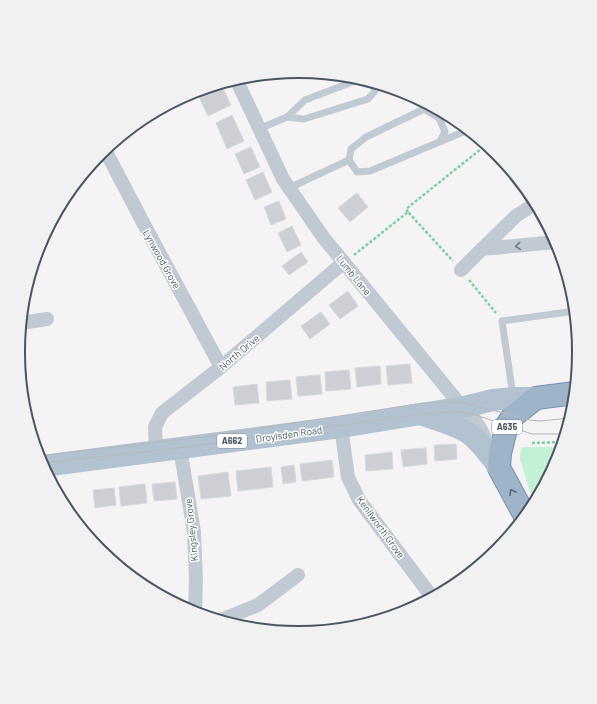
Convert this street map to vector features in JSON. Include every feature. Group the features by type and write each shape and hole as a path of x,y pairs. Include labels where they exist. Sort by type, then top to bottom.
{"highway":[{"path":"536,398 569,394"},
{"name":"A635","path":"496,463 507,425 513,416 536,398"},
{"name":"Lumb Lane","path":"496,463 522,510"}],"main road":[{"name":"Droylsden Road","path":"50,465 341,427 464,407 492,400 536,398"},
{"name":"Lumb Lane","path":"422,414 455,426 466,432 496,463"}],"street":[{"name":"Lumb Lane","path":"239,85 283,179 289,188 323,237 458,402 478,424 484,434 496,463"},
{"name":"Lynwood Grove","path":"108,156 222,367"},
{"path":"461,270 516,216 530,207"},
{"path":"482,249 549,243"},
{"name":"North Drive","path":"156,451 154,427 162,413 222,367 344,262"},
{"path":"27,322 47,319"},
{"name":"Kenilworth Grove","path":"341,427 348,477 359,500 428,592"},
{"name":"Kingsley Grove","path":"180,448 194,532 196,579 195,605"},
{"path":"230,616 258,605 298,575"}],"lane":[{"path":"259,129 287,117 305,100 348,83"},
{"path":"287,117 304,119 368,99 375,91 374,90"},
{"path":"423,109 366,137 351,149 349,160 357,172 370,171 461,133"},
{"path":"440,118 445,132 440,141"},
{"path":"289,188 349,160"},
{"path":"513,398 502,321 569,312"}],"path":[{"path":"482,149 406,209 461,270 502,321"},
{"path":"344,262 408,212"},
{"path":"532,443 556,442"}],"green space":[{"path":"521,447 555,447 544,473 532,494 529,489 520,459"}],"building":[{"path":"224,89 231,105 208,116 199,97"},
{"path":"232,115 244,141 227,149 216,123"},
{"path":"251,147 260,167 244,174 235,154"},
{"path":"263,172 272,192 255,200 246,180"},
{"path":"357,193 368,207 350,222 338,208"},
{"path":"279,201 286,219 271,225 264,207"},
{"path":"292,226 301,245 287,252 278,233"},
{"path":"301,252 308,262 289,275 282,266"},
{"path":"348,291 358,306 340,319 329,305"},
{"path":"321,312 330,324 310,339 301,326"},
{"path":"410,364 412,383 388,385 386,366"},
{"path":"380,366 381,384 357,387 355,368"},
{"path":"349,370 351,389 326,391 325,372"},
{"path":"320,375 322,394 298,396 296,377"},
{"path":"290,380 292,399 267,401 266,382"},
{"path":"257,384 259,403 235,405 233,387"},
{"path":"456,444 457,459 435,461 434,445"},
{"path":"426,448 427,464 403,467 401,450"},
{"path":"392,452 393,469 366,471 365,455"},
{"path":"332,460 334,477 302,481 300,464"},
{"path":"294,465 296,482 283,484 281,467"},
{"path":"271,467 273,487 238,491 236,471"},
{"path":"228,472 231,496 201,499 198,476"},
{"path":"175,482 177,499 154,501 152,484"},
{"path":"145,484 147,503 121,506 119,487"},
{"path":"114,488 116,505 95,508 93,490"}],"tram line":[{"path":"45,455 211,436 423,403 458,402 529,420 540,421 564,419"},
{"path":"48,462 180,448 422,414 456,412 470,413 532,434 559,434"}]}
